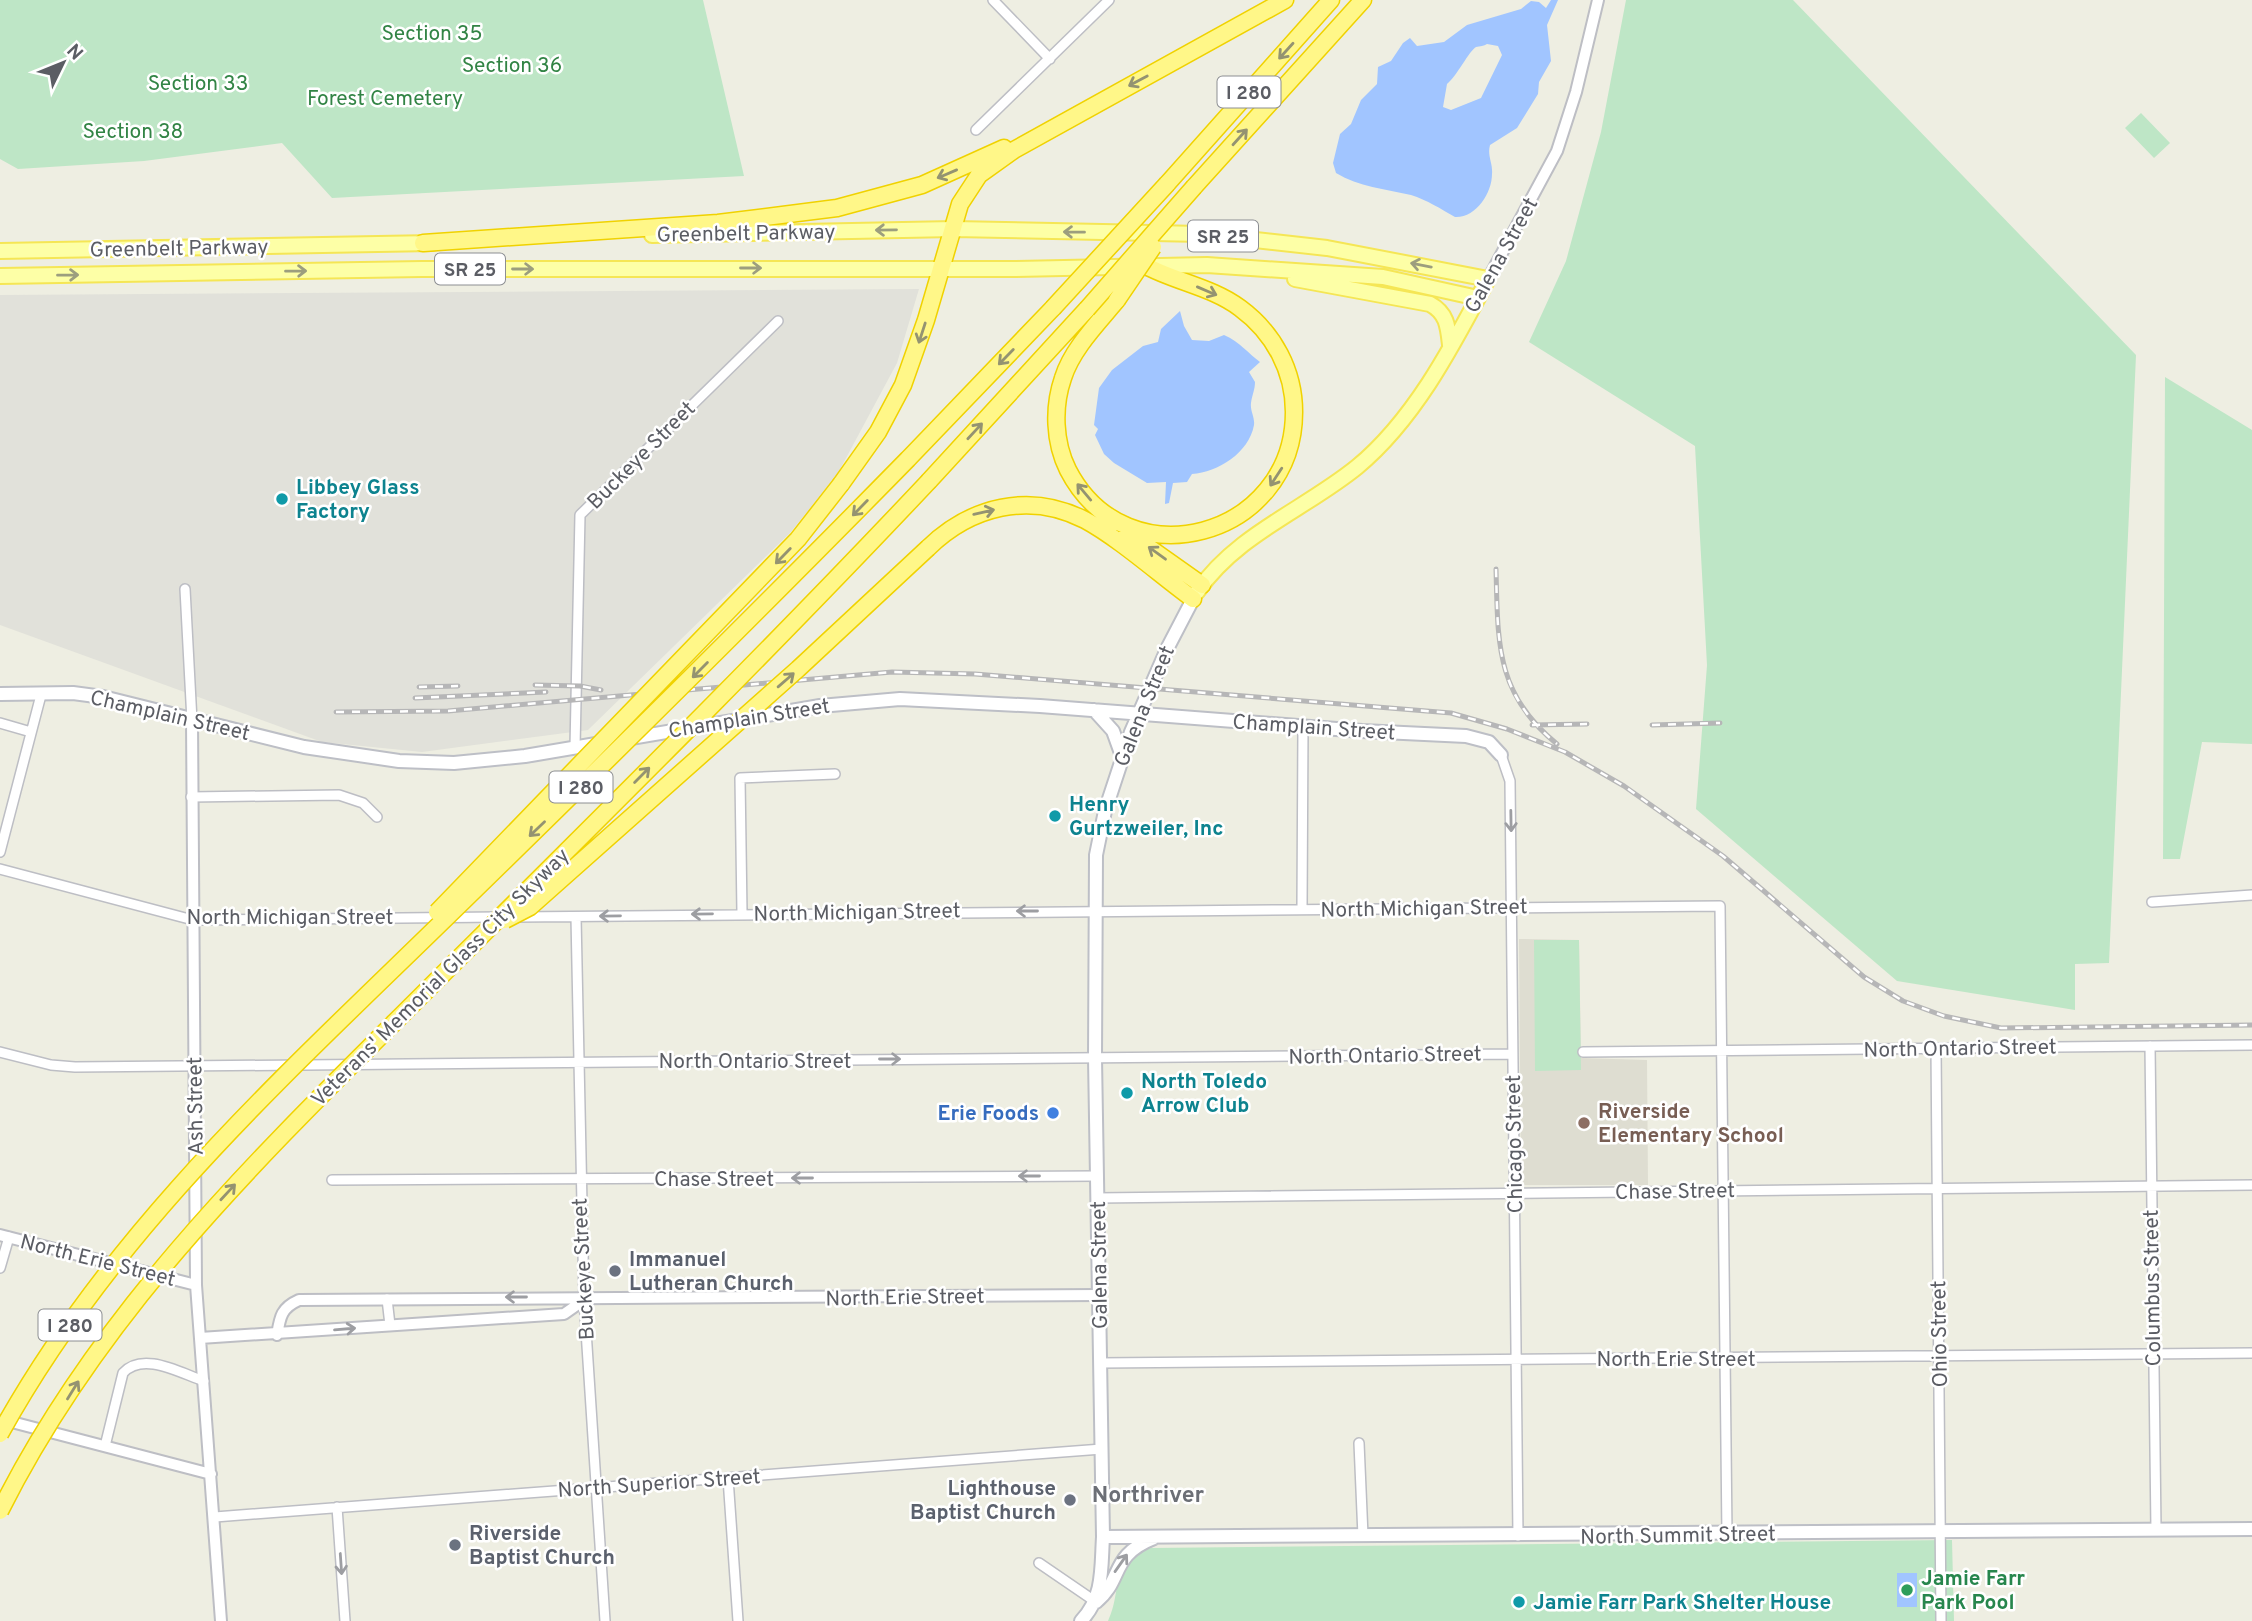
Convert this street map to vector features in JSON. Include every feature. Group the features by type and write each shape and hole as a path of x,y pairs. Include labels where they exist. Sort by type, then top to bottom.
{"highway":[{"path":"249,1109 798,539 841,484 878,432 903,385 926,320 960,204 979,175 1014,150 1285,0"},
{"name":"Veterans' Memorial Glass City Skyway","path":"0,1434 90,1296 147,1222 249,1109 671,699 908,459 1053,308 1331,0"},
{"name":"I 280","path":"1194,187 1363,0"},
{"path":"423,243 718,223 837,208 922,185 1076,115"},
{"path":"1194,187 1117,300 1070,362 1063,375 1056,410 1059,443 1066,466 1084,495 1112,521 1202,585"},
{"name":"Veterans' Memorial Glass City Skyway","path":"0,1511 79,1379 180,1244 268,1149 805,613 1087,309 1194,187"},
{"path":"1112,521 1141,532 1161,535 1199,531 1230,520 1250,509 1276,480 1285,463 1292,437 1292,385 1279,352 1265,331 1226,299 1144,265"},
{"path":"490,927 530,907 798,669 949,528 972,515 1012,506 1050,509 1095,526 1193,599"}],"main road":[{"name":"Greenbelt Parkway","path":"0,251 423,243 721,232 954,229 1202,234 1327,248 1488,279"},
{"name":"Greenbelt Parkway","path":"0,276 422,269 1207,265 1383,277 1478,298"},
{"path":"1207,265 1352,288 1430,304 1439,309 1446,318 1450,345"},
{"name":"Galena Street","path":"1096,1602 1101,1586 1103,1538 1095,1058 1097,842 1122,755 1193,599 1202,585 1246,542 1343,477 1373,453 1408,413 1488,279"},
{"name":"Champlain Street","path":"0,694 73,693 103,697 192,721 342,755 399,761 454,762 582,746 744,718 900,699 1466,736 1489,742 1501,755"},
{"path":"1094,710 1113,731 1122,755"},
{"name":"North Summit Street","path":"1103,1538 2252,1529"},
{"path":"1081,1621 1110,1590 1120,1561 1136,1547 1159,1536"}],"street":[{"path":"993,0 1050,59"},
{"path":"976,130 1109,0"},
{"name":"Galena Street","path":"1488,279 1557,151 1576,92 1598,0"},
{"name":"Buckeye Street","path":"582,746 580,515 778,321"},
{"name":"Ash Street","path":"186,589 192,721 196,1285 221,1621"},
{"path":"0,852 41,695"},
{"path":"0,723 31,732"},
{"path":"1302,909 1303,727"},
{"name":"Chicago Street","path":"1501,755 1510,781 1518,1536"},
{"path":"741,913 740,778 835,774"},
{"path":"191,796 339,796 363,803 377,817"},
{"name":"North Michigan Street","path":"0,869 193,920 1720,906 1722,1050"},
{"path":"2151,902 2252,895"},
{"name":"Buckeye Street","path":"576,917 579,1180 605,1621"},
{"name":"North Ontario Street","path":"1583,1052 2252,1045"},
{"name":"Columbus Street","path":"2150,1046 2156,1530"},
{"name":"Ohio Street","path":"1936,1048 1941,1621"},
{"path":"1722,1050 1727,1535"},
{"name":"North Ontario Street","path":"0,1052 63,1066 194,1067 1512,1054"},
{"name":"Chase Street","path":"332,1180 1097,1176"},
{"name":"Chase Street","path":"1097,1198 2252,1185"},
{"path":"0,1268 4,1236"},
{"name":"North Erie Street","path":"4,1236 196,1285"},
{"name":"North Erie Street","path":"278,1335 280,1314 287,1305 299,1300 1100,1295"},
{"path":"387,1299 390,1325"},
{"name":"North Erie Street","path":"200,1338 278,1335 564,1314 584,1300"},
{"name":"North Erie Street","path":"1100,1363 2252,1353"},
{"path":"105,1447 123,1373 131,1365 145,1362 204,1381"},
{"path":"0,1419 211,1474"},
{"path":"1359,1443 1363,1536"},
{"name":"North Superior Street","path":"215,1517 1102,1449"},
{"path":"728,1478 738,1621"},
{"path":"337,1507 345,1621"},
{"path":"1039,1563 1096,1602"}],"shaded area":[{"path":"919,289 897,363 838,473 790,533 588,730 422,752 322,742 0,625 0,295"},
{"name":"Riverside Elementary School","path":"1519,939 1579,940 1581,1058 1647,1060 1648,1185 1521,1185"}],"green space":[{"name":"Forest Cemetery","path":"0,0 703,0 744,176 332,198 282,143 144,161 18,169 0,159"},
{"path":"1626,0 1793,0 2136,355 2109,963 2075,964 2075,1010 1897,981 1696,809 1707,665 1695,446 1529,342 1566,261 1601,132"},
{"path":"2141,113 2170,143 2154,158 2125,128"},
{"path":"2165,377 2252,430 2252,744 2202,742 2180,859 2163,859"},
{"path":"1534,940 1579,940 1581,1070 1535,1071"},
{"path":"1952,1540 1954,1621 1108,1621 1122,1569 1137,1554 1151,1548"}],"water":[{"path":"1551,0 1558,0 1547,25 1551,61 1539,82 1538,94 1517,128 1490,145 1491,181 1486,196 1476,209 1455,217 1417,197 1363,185 1336,173 1333,163 1340,134 1351,124 1361,100 1377,84 1378,67 1391,61 1403,43 1410,38 1417,46 1444,42 1467,25 1521,9 1531,1 1539,2 1546,8","holes":["1487,44 1498,46 1502,55 1481,98 1451,110 1443,107 1447,84 1473,49"]},
{"path":"1180,311 1192,340 1209,341 1224,335 1260,362 1249,372 1255,382 1251,406 1254,425 1246,444 1222,465 1192,474 1187,482 1173,483 1169,503 1165,504 1166,482 1147,483 1114,463 1104,454 1095,435 1098,429 1094,425 1099,388 1112,370 1143,346 1158,342 1161,329"},
{"name":"Jamie Farr Park Pool","path":"1897,1573 1917,1573 1917,1607 1897,1607"}],"railway":[{"path":"1496,569 1500,643 1511,686 1537,725 1557,744"},
{"path":"336,712 448,711 892,672 975,674 1451,713 1507,729 1565,752 1624,786 1723,856 1864,977 1903,1001 1944,1016 2001,1028 2252,1025"},
{"path":"535,685 580,686 601,690"},
{"path":"419,687 458,686"},
{"path":"415,698 546,692"},
{"path":"1652,725 1720,723"},
{"path":"1532,725 1587,724"}],"place":[{"name":"Libbey Glass Factory","path":"282,499"},
{"name":"Henry Gurtzweiler, Inc","path":"1055,816"},
{"name":"North Toledo Arrow Club","path":"1127,1093"},
{"name":"Erie Foods","path":"1053,1113"},
{"name":"Riverside Elementary School","path":"1584,1123"},
{"name":"Immanuel Lutheran Church","path":"615,1271"},
{"name":"Lighthouse Baptist Church","path":"1070,1500"},
{"name":"Riverside Baptist Church","path":"455,1545"},
{"name":"Jamie Farr Park Pool","path":"1907,1590"},
{"name":"Jamie Farr Park Shelter House","path":"1519,1602"}],"district":[{"name":"Northriver","path":"1148,1494"}],"park label":[{"name":"Section 35","path":"432,33"},
{"name":"Section 36","path":"512,65"},
{"name":"Section 33","path":"198,83"},
{"name":"Section 38","path":"133,131"}]}
